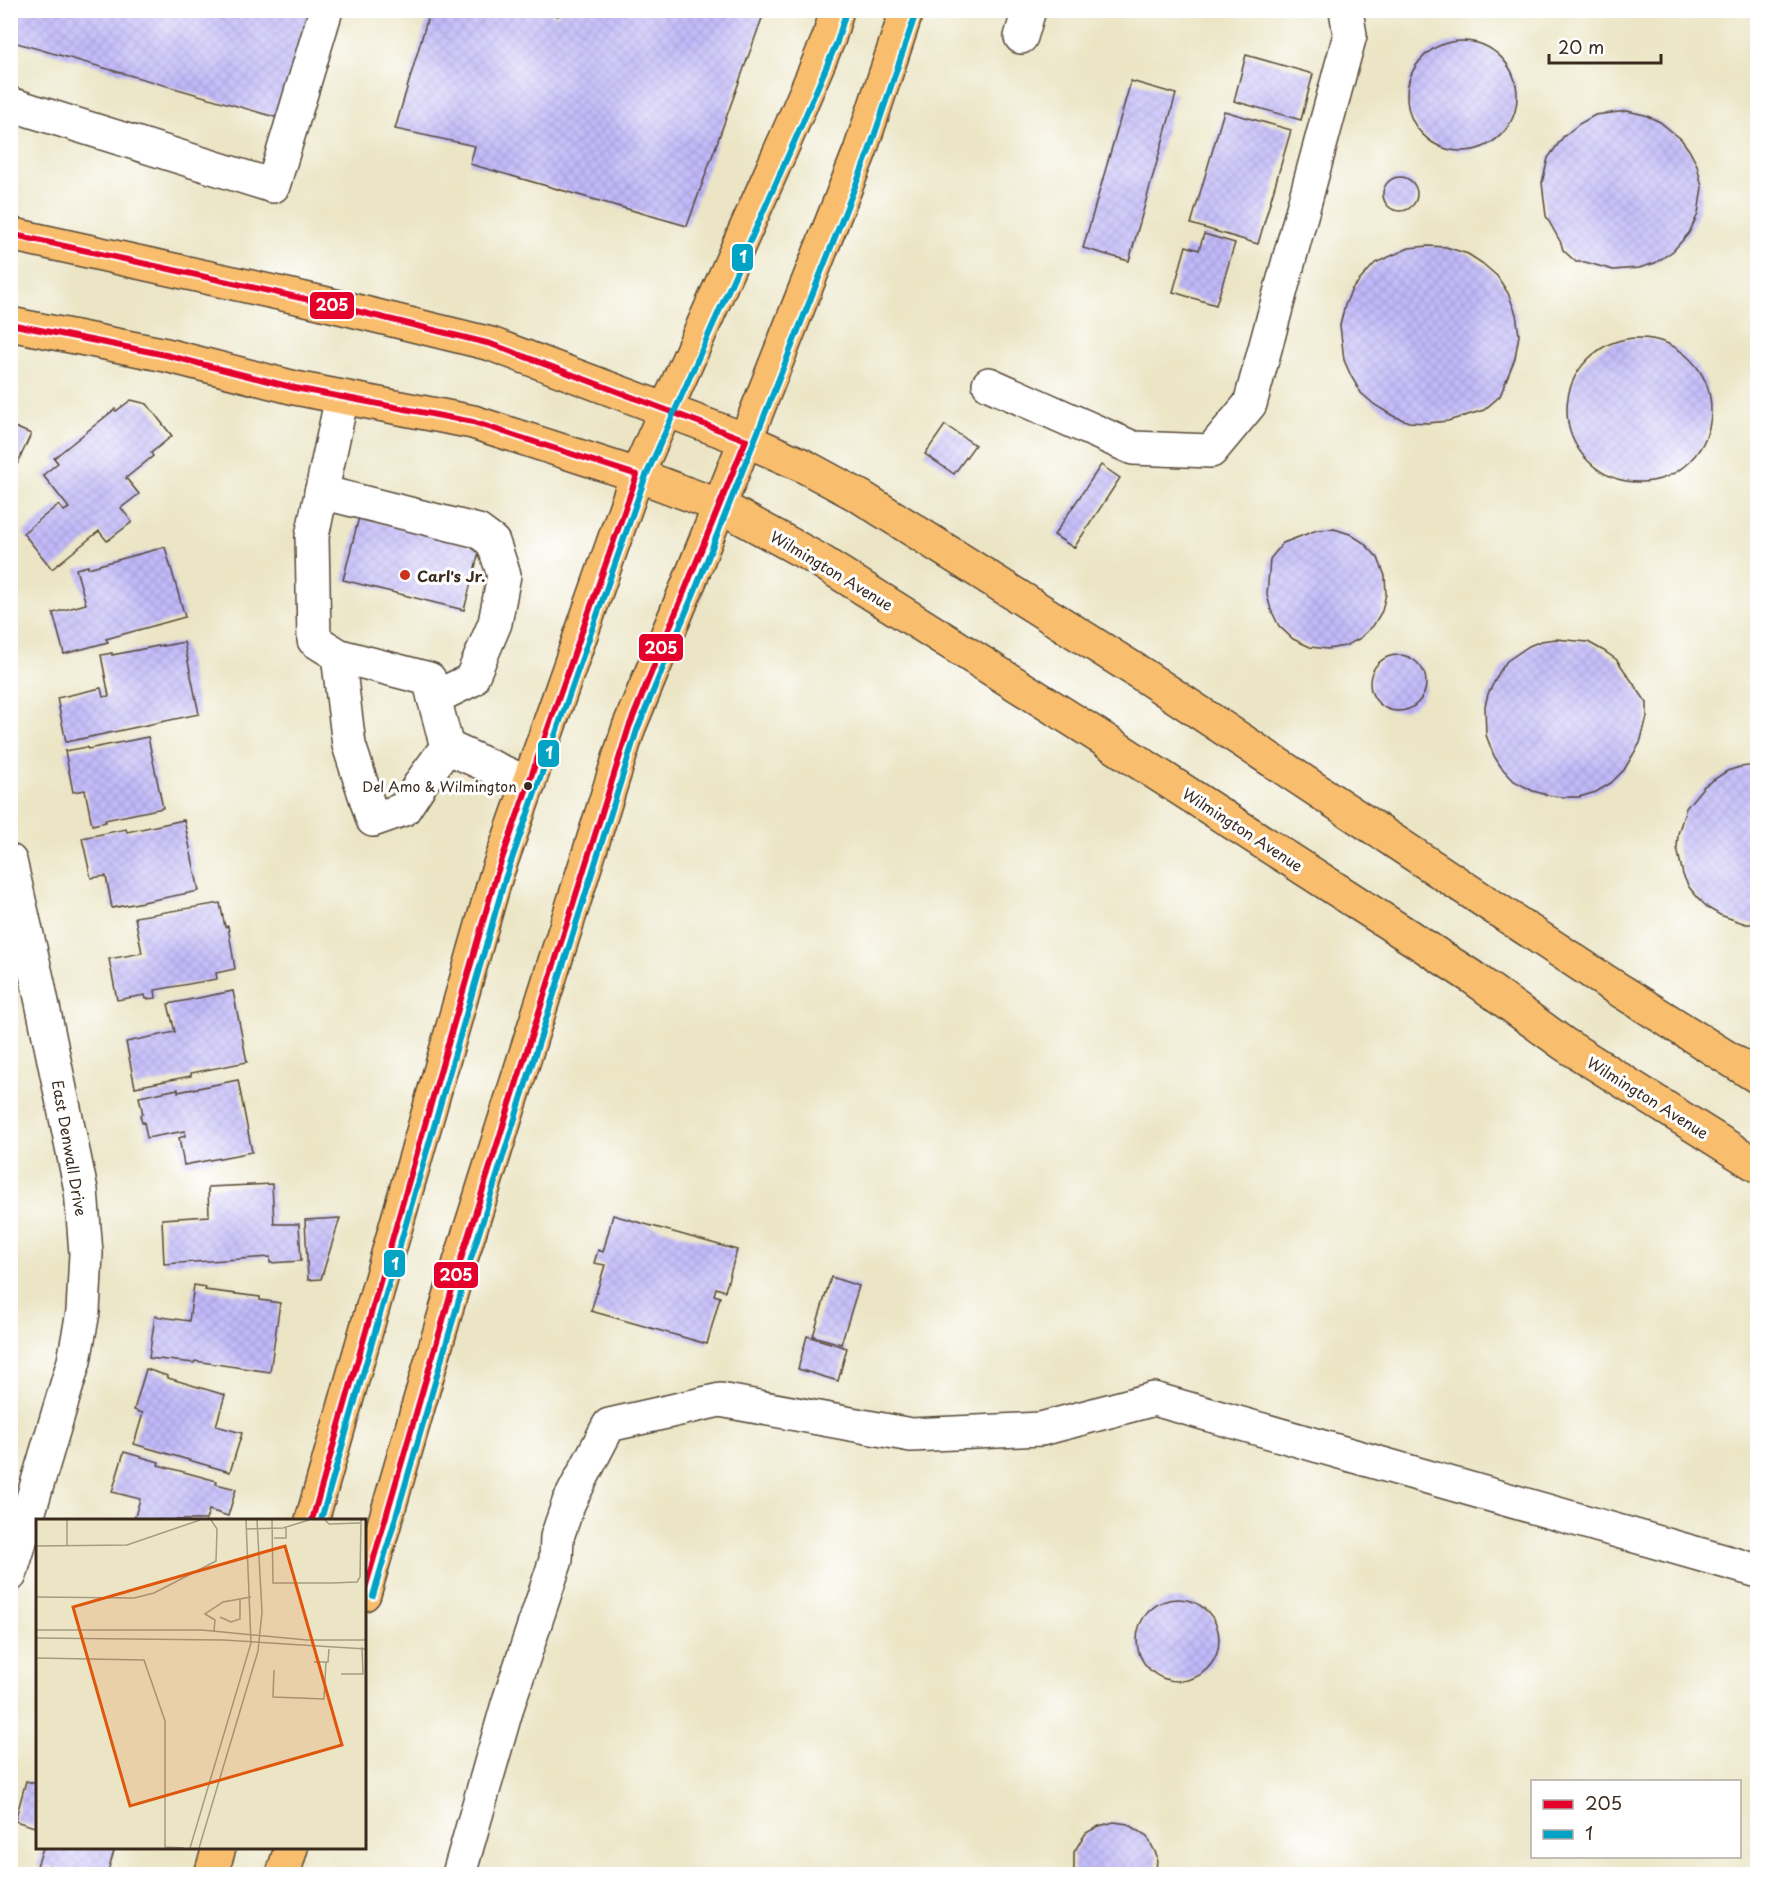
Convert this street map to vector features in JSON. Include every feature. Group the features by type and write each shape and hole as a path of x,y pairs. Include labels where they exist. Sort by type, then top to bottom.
{"main road":[{"path":"313,1519 496,876 637,475 791,127 829,38 837,10"},
{"path":"366,1587 460,1262 629,727 720,506 860,151 907,10"},
{"path":"10,234 319,302 491,344 746,440 808,469 861,497 1143,675 1605,981 1758,1077"},
{"name":"Wilmington Avenue","path":"10,324 166,356 295,388 473,422 637,475 720,506 818,559 1094,733 1472,977 1564,1044 1758,1166"},
{"path":"212,1875 219,1849"},
{"path":"283,1875 291,1849"}],"street":[{"path":"10,104 273,186 326,10"},
{"path":"989,384 1133,448 1211,451 1250,404 1350,35 1346,10"},
{"path":"342,397 312,536 314,640 336,655 429,679 447,747"},
{"path":"321,492 477,531 493,542 504,575 495,624 471,680 434,698"},
{"path":"336,655 338,655 349,745 373,820 404,809 447,747"},
{"path":"447,747 529,784"},
{"name":"East Denwall Drive","path":"10,861 81,1190 86,1253 83,1312 74,1361 10,1575"},
{"path":"459,1875 508,1704 556,1560 557,1537 569,1502 609,1425 720,1400 911,1435 1029,1430 1041,1429 1154,1399 1758,1571"}],"building":[{"path":"10,10 313,10 282,119 10,41"},
{"path":"430,10 540,10 558,16 559,10 765,10 687,226 470,164 475,146 395,129"},
{"path":"1462,41 1483,46 1501,57 1512,75 1517,96 1512,117 1501,135 1483,146 1462,151 1441,146 1423,135 1412,117 1407,96 1412,75 1423,57 1441,46"},
{"path":"1246,55 1313,74 1301,120 1234,101"},
{"path":"1131,81 1176,94 1129,261 1083,248"},
{"path":"1224,111 1291,130 1258,244 1191,224"},
{"path":"1627,111 1645,115 1660,122 1681,139 1697,165 1702,187 1698,214 1689,233 1673,251 1655,263 1639,268 1613,270 1585,262 1576,262 1563,250 1546,216 1542,183 1548,158 1563,137 1595,115"},
{"path":"1400,177 1412,182 1417,194 1412,206 1400,211 1388,206 1383,194 1388,182"},
{"path":"1204,234 1235,243 1216,305 1173,292 1186,246 1199,250"},
{"path":"1446,247 1468,254 1497,276 1508,293 1516,314 1519,335 1515,358 1500,396 1484,410 1448,421 1409,422 1393,416 1361,393 1344,360 1340,325 1352,289 1375,263 1409,248"},
{"path":"1639,338 1667,343 1690,359 1706,382 1711,410 1706,438 1690,461 1667,477 1639,482 1611,477 1588,461 1572,438 1567,410 1572,382 1588,359 1611,343"},
{"path":"131,400 147,404 172,436 151,453 153,456 126,478 139,494 121,508 132,522 107,541 99,531 52,569 23,533 58,505 64,511 69,508 43,475 58,463 54,458 115,409 116,411"},
{"path":"10,425 31,434 10,480"},
{"path":"945,425 975,445 954,474 925,454"},
{"path":"1101,465 1120,478 1074,548 1054,535"},
{"path":"359,517 480,548 464,610 343,580"},
{"path":"1334,529 1350,534 1364,543 1378,558 1385,576 1386,594 1382,611 1373,626 1359,639 1345,646 1328,649 1310,647 1293,639 1279,626 1271,610 1267,595 1270,559 1283,543 1317,530"},
{"path":"165,547 185,617 106,639 108,642 64,654 53,613 86,604 76,569 88,566 88,568"},
{"path":"1556,639 1588,642 1617,660 1647,703 1647,717 1640,743 1624,770 1611,783 1596,792 1579,797 1547,795 1514,781 1494,756 1486,735 1485,706 1488,694 1507,661 1529,646 1541,641"},
{"path":"184,642 199,714 66,742 57,698 101,688 103,697 109,696 101,655"},
{"path":"1398,655 1413,660 1421,668 1426,683 1421,698 1413,706 1398,711 1383,706 1375,698 1370,683 1375,668 1383,660"},
{"path":"148,737 163,808 105,820 106,822 92,825 85,790 73,792 65,751 87,747 88,749"},
{"path":"1758,765 1758,924 1746,924 1708,908 1689,887 1683,875 1677,848 1678,834 1686,808 1704,786 1727,771"},
{"path":"184,820 199,891 112,908 106,876 91,878 82,838 126,829 127,832"},
{"path":"220,903 225,927 228,926 235,969 216,973 217,979 155,990 156,998 146,999 145,995 117,1000 109,959 142,953 135,917"},
{"path":"233,991 247,1062 135,1087 126,1042 175,1032 168,1004"},
{"path":"238,1080 252,1152 184,1165 179,1138 185,1136 185,1131 147,1138 140,1115 143,1114 139,1097"},
{"path":"272,1184 274,1224 299,1224 301,1261 270,1263 270,1257 164,1264 162,1219 209,1216 208,1187"},
{"path":"613,1215 737,1250 725,1291 716,1288 714,1295 720,1297 707,1344 591,1311 605,1265 594,1263 598,1250 603,1252"},
{"path":"340,1218 321,1279 308,1280 305,1220"},
{"path":"831,1277 859,1286 841,1344 813,1336"},
{"path":"194,1285 206,1287 205,1290 260,1297 260,1300 280,1303 270,1372 195,1361 194,1363 149,1358 155,1316 189,1321"},
{"path":"807,1336 847,1348 838,1381 798,1369"},
{"path":"146,1369 225,1395 216,1426 242,1433 230,1472 134,1444 143,1413 134,1410"},
{"path":"124,1452 236,1489 228,1516 209,1510 206,1519 134,1519 140,1499 112,1492"},
{"path":"1170,1599 1186,1599 1201,1606 1212,1617 1219,1632 1216,1656 1207,1669 1186,1681 1170,1681 1155,1674 1144,1663 1137,1648 1137,1632 1144,1617 1155,1606"},
{"path":"26,1781 36,1784 36,1827 15,1821"},
{"path":"1114,1822 1128,1824 1147,1836 1157,1856 1156,1874 1074,1874 1074,1852 1086,1833"},
{"path":"43,1849 115,1849 107,1874 77,1874 49,1866 48,1869 37,1866"}],"transit line":[{"name":"1","path":"321,1519 505,879 645,478 799,131 837,42 846,12"},
{"name":"1","path":"373,1596 469,1265 637,730 698,583 868,154 916,13"},
{"name":"205","path":"10,234 319,302 491,344 746,440 629,727 460,1262 366,1585"},
{"name":"205","path":"10,324 166,355 295,388 473,422 637,475 496,876 312,1519"}],"place":[{"name":"Carl's Jr.","path":"405,575"},
{"name":"Del Amo & Wilmington","path":"528,786"}]}
